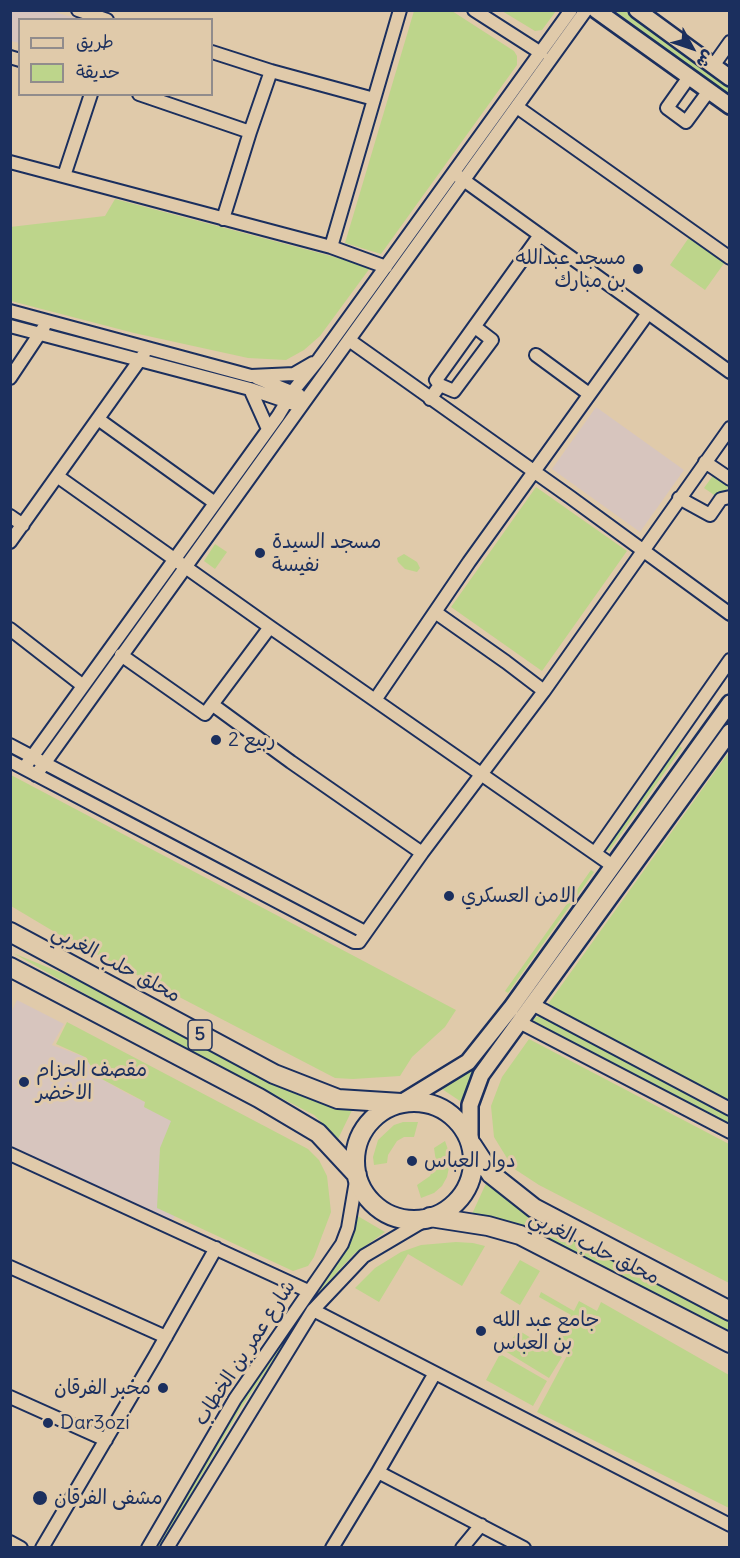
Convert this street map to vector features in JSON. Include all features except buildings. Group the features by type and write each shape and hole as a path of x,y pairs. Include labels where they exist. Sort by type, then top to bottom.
{"highway":[{"name":"محلق حلب الغربي","path":"10,932 274,1074 338,1100 401,1103"},
{"path":"10,942 64,962"},
{"name":"5","path":"10,964 260,1098 318,1133 357,1175"},
{"path":"423,1102 443,1109 459,1123 470,1141 472,1173 464,1192 449,1208 430,1217 407,1219 384,1212 367,1196 357,1175 356,1152 364,1130 380,1113 401,1103 423,1102"},
{"name":"محلق حلب الغربي","path":"470,1141 491,1174 534,1208 729,1311"},
{"name":"محلق حلب الغربي","path":"430,1217 488,1226 520,1235 729,1343"}],"main road":[{"path":"596,10 729,106"},
{"path":"637,10 729,78"},
{"path":"401,1103 468,1062 511,1008 729,704"},
{"path":"470,1141 470,1105 481,1075 729,732"}],"street":[{"path":"331,247 400,10"},
{"path":"474,10 541,53"},
{"path":"36,775 349,340 571,10"},
{"path":"24,768 290,396 386,267 517,108 586,10"},
{"path":"85,11 102,18"},
{"path":"712,66 729,42"},
{"path":"213,52 374,99"},
{"path":"223,219 271,71"},
{"path":"689,77 667,108 686,122 708,92"},
{"path":"64,176 90,96"},
{"path":"145,96 250,132"},
{"path":"517,108 729,258"},
{"path":"10,162 331,247 386,267"},
{"path":"459,177 729,372"},
{"path":"475,327 492,340 454,392 440,385 436,380 540,236"},
{"path":"10,311 149,347 303,402"},
{"path":"375,700 533,472 648,313"},
{"path":"10,378 41,334 47,320"},
{"path":"10,326 140,360 250,382 294,374 319,359"},
{"path":"349,340 729,614"},
{"path":"10,542 149,347"},
{"path":"536,355 589,394"},
{"path":"250,382 268,429"},
{"path":"430,399 440,385"},
{"path":"98,419 214,503"},
{"path":"10,761 354,942 359,942 544,691 729,428"},
{"path":"705,462 729,479"},
{"path":"57,476 613,866"},
{"path":"679,498 710,515 721,499 729,497"},
{"path":"10,516 23,525"},
{"path":"435,612 544,691"},
{"path":"121,655 205,714 270,627"},
{"path":"10,629 82,685"},
{"path":"594,853 729,660"},
{"path":"213,705 423,853"},
{"path":"10,745 365,932"},
{"path":"532,1004 729,1109"},
{"path":"519,1022 729,1132"},
{"path":"10,1154 308,1291"},
{"name":"شارع عمر بن الخطاب","path":"148,1548 235,1399 342,1244 348,1228 357,1175"},
{"name":"شارع عمر بن الخطاب","path":"167,1548 313,1310 364,1256 430,1217"},
{"path":"42,1548 216,1248"},
{"path":"12,1271 166,1337"},
{"path":"313,1310 729,1525"},
{"path":"332,1548 435,1373"},
{"path":"10,1397 106,1440"},
{"path":"378,1472 524,1548"},
{"path":"462,1548 481,1525"},
{"path":"10,1542 21,1548"}],"shaded area":[{"path":"10,11 50,11 76,18 18,18 18,43 11,41"},
{"path":"596,407 684,470 640,532 552,469"},
{"path":"17,1000 64,1024 52,1045 85,1057 98,1077 128,1094 178,1117 229,1113 171,1223 11,1148 10,1015"}],"green space":[{"path":"414,11 452,11 514,51 517,56 517,65 381,254 345,243"},
{"path":"502,11 556,11 542,30 535,31"},
{"path":"615,11 625,11 729,87 729,94"},
{"path":"115,199 370,268 320,336 304,350 286,360 248,358 134,333 11,301 10,227 105,216"},
{"path":"690,236 725,262 705,290 670,265"},
{"path":"714,474 729,486 720,499 704,488"},
{"path":"536,487 627,551 542,671 451,607"},
{"path":"215,544 227,552 215,569 204,561"},
{"path":"404,554 417,562 420,568 417,572 405,569 398,562 397,558"},
{"path":"679,746 682,748 609,851 605,849"},
{"path":"729,752 729,1103 548,1004"},
{"path":"11,775 456,1010 445,1027 412,1057 400,1076 335,1078 58,934 11,906"},
{"path":"591,870 594,872 508,993 505,991"},
{"path":"13,953 142,1011 300,1094 319,1101 354,1106 338,1139 314,1115 138,1024"},
{"path":"542,1016 729,1116 729,1125 533,1020"},
{"path":"67,1022 308,1149 319,1160 327,1176 331,1212 314,1257 308,1266 293,1271 157,1208 160,1148 171,1121 144,1107 145,1102 98,1077 85,1057 56,1044"},
{"path":"505,1024 466,1105 439,1087"},
{"path":"529,1039 729,1144 729,1283 539,1185 513,1168 494,1137 491,1106 502,1077"},
{"path":"403,1122 418,1122 414,1137 404,1137 397,1141 388,1155 387,1163 374,1165 373,1157 378,1140 394,1125"},
{"path":"445,1141 451,1158 447,1177 434,1193 421,1198 417,1185 430,1176 436,1162 434,1148"},
{"path":"488,1179 505,1197 602,1253 729,1320 729,1335 527,1228 495,1217 472,1214"},
{"path":"356,1215 385,1232 354,1254 318,1293 239,1411 160,1547 157,1548 237,1410 316,1291 338,1262 348,1245"},
{"path":"456,1242 485,1246 462,1286 408,1254 379,1302 355,1288 375,1268 401,1252 421,1245"},
{"path":"520,1260 540,1271 520,1305 500,1293"},
{"path":"541,1292 574,1311 579,1301 597,1311 601,1302 729,1375 729,1508 537,1412 569,1352 556,1343 571,1315 539,1297"},
{"path":"518,1330 562,1357 549,1378 505,1351"},
{"path":"500,1354 547,1381 533,1406 486,1380"}],"place":[{"name":"مسجد عبدالله بن مبارك","path":"638,269"},
{"name":"مسجد السيدة نفيسة","path":"260,553"},
{"name":"ربيع 2","path":"216,740"},
{"name":"الامن العسكري","path":"449,896"},
{"name":"مقصف الحزام الاخضر","path":"24,1082"},
{"name":"دوار العباس","path":"412,1161"},
{"name":"جامع عبد الله بن العباس","path":"481,1331"},
{"name":"مخبر الفرقان","path":"163,1388"},
{"name":"Dar3ozi","path":"48,1423"},
{"name":"مشفى الفرقان","path":"40,1498"}]}
